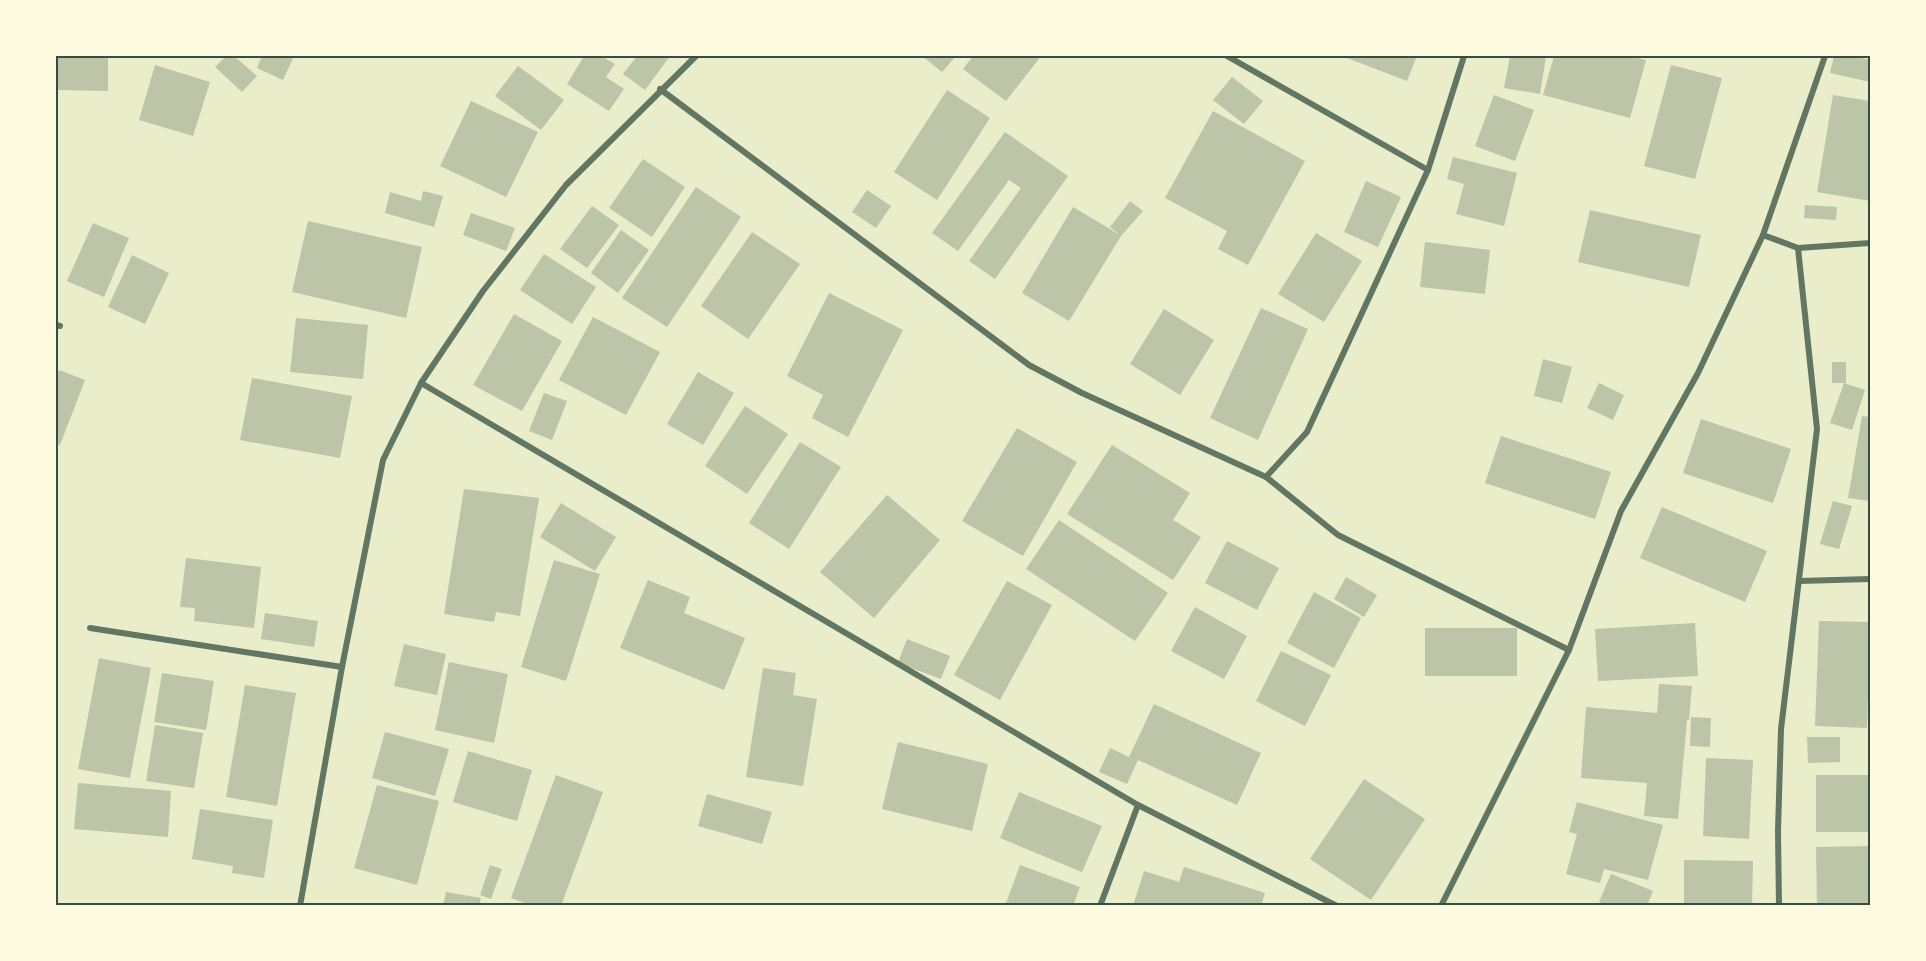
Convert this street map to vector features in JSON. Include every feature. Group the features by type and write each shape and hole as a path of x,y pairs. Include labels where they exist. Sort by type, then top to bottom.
{"street":[{"path":"303,905 342,668 383,460 421,383 483,291 566,185 660,89 696,56"},
{"path":"1227,56 1428,170"},
{"path":"1266,477 1307,432 1428,170 1464,56"},
{"path":"1441,906 1569,650 1621,511 1698,373 1763,235 1825,56"},
{"path":"660,89 1029,365 1082,393 1266,477 1338,535 1569,650"},
{"path":"1763,235 1798,248 1870,243"},
{"path":"1779,906 1778,831 1781,729 1817,429 1798,248"},
{"path":"421,383 1138,805 1337,906"},
{"path":"1799,581 1870,579"},
{"path":"90,628 342,668"},
{"path":"1100,906 1138,805"}],"building":[{"path":"56,56 108,56 108,91 56,90"},
{"path":"226,56 234,56 257,76 242,92 215,67"},
{"path":"262,56 294,56 283,80 257,68"},
{"path":"584,56 601,56 615,64 606,77 624,89 609,111 567,84"},
{"path":"637,56 670,56 645,90 623,74"},
{"path":"922,56 956,56 942,72"},
{"path":"973,56 1041,56 1006,101 963,69"},
{"path":"1342,56 1417,56 1407,81"},
{"path":"1510,56 1546,56 1540,94 1504,88"},
{"path":"1554,56 1629,56 1646,60 1630,118 1543,95"},
{"path":"1834,56 1852,56 1870,60 1870,82 1830,73"},
{"path":"155,65 210,82 193,136 139,120"},
{"path":"1671,65 1722,78 1695,179 1644,166"},
{"path":"518,66 564,100 541,130 495,96"},
{"path":"1232,77 1263,101 1244,124 1213,100"},
{"path":"947,90 990,118 937,200 894,172"},
{"path":"1494,95 1534,110 1515,161 1475,146"},
{"path":"1833,95 1870,101 1870,201 1817,192"},
{"path":"471,101 538,132 506,197 440,166"},
{"path":"1213,111 1305,161 1248,265 1218,249 1227,231 1165,198"},
{"path":"1005,132 1068,176 995,279 969,261 1021,188 1009,180 958,251 932,233"},
{"path":"1453,157 1517,173 1504,226 1456,214 1464,184 1447,179"},
{"path":"643,159 685,187 652,237 609,208"},
{"path":"1366,181 1401,197 1378,247 1344,232"},
{"path":"696,187 741,217 667,327 622,298"},
{"path":"867,190 891,206 876,228 852,212"},
{"path":"423,191 443,196 434,227 385,213 390,192 421,201"},
{"path":"1130,201 1143,211 1121,236 1069,321 1022,293 1073,207 1120,235 1110,227"},
{"path":"1805,205 1837,207 1836,220 1804,218"},
{"path":"592,206 619,225 587,268 560,249"},
{"path":"1590,210 1701,235 1689,287 1578,262"},
{"path":"471,213 515,228 506,251 463,235"},
{"path":"308,221 422,247 406,318 292,292"},
{"path":"93,223 129,238 104,297 67,281"},
{"path":"621,230 649,250 618,293 591,273"},
{"path":"752,232 800,264 748,339 701,306"},
{"path":"1316,233 1362,261 1324,322 1278,294"},
{"path":"1425,242 1490,250 1485,294 1420,287"},
{"path":"544,254 596,287 572,324 520,290"},
{"path":"132,255 169,273 145,324 108,307"},
{"path":"1868,287 1870,287 1870,341 1868,341"},
{"path":"829,293 903,330 848,437 812,418 823,395 787,376"},
{"path":"1261,308 1308,329 1258,440 1210,418"},
{"path":"1164,309 1214,340 1180,395 1130,364"},
{"path":"514,314 562,341 522,411 473,385"},
{"path":"593,317 660,352 626,415 559,380"},
{"path":"296,318 368,325 363,379 290,372"},
{"path":"1543,359 1572,367 1562,403 1534,396"},
{"path":"1832,362 1846,362 1846,383 1832,383"},
{"path":"59,370 85,380 60,445 56,443 56,379"},
{"path":"698,372 734,393 703,445 667,424"},
{"path":"252,378 352,396 340,458 240,440"},
{"path":"1599,383 1624,395 1613,420 1587,408"},
{"path":"1844,383 1865,390 1852,430 1830,423"},
{"path":"544,393 567,401 552,440 529,431"},
{"path":"745,406 788,434 747,494 705,466"},
{"path":"1862,416 1870,417 1870,501 1848,498"},
{"path":"1701,419 1791,449 1773,503 1683,473"},
{"path":"1017,428 1077,462 1023,556 962,521"},
{"path":"1501,436 1611,472 1595,519 1485,483"},
{"path":"800,442 841,467 789,549 749,523"},
{"path":"1112,445 1190,493 1173,520 1201,537 1173,580 1067,514"},
{"path":"464,489 539,498 520,616 496,612 494,622 444,614"},
{"path":"887,495 940,540 874,618 820,572"},
{"path":"1833,501 1852,506 1839,549 1820,544"},
{"path":"561,503 616,537 595,571 540,537"},
{"path":"1662,507 1767,551 1745,602 1640,558"},
{"path":"1059,520 1168,593 1135,641 1026,569"},
{"path":"1227,541 1279,568 1257,610 1205,583"},
{"path":"186,558 261,567 254,628 194,621 195,608 180,607"},
{"path":"554,560 600,574 566,681 521,667"},
{"path":"1346,577 1377,595 1364,617 1334,599"},
{"path":"648,580 690,597 684,613 745,638 724,690 620,648"},
{"path":"1007,581 1052,605 1000,700 954,675"},
{"path":"1314,592 1361,618 1334,668 1287,643"},
{"path":"1195,607 1247,636 1224,679 1171,651"},
{"path":"265,613 318,621 314,647 261,639"},
{"path":"1819,621 1870,622 1867,728 1815,726"},
{"path":"1695,623 1698,676 1598,681 1595,629"},
{"path":"1425,628 1517,628 1517,676 1425,676"},
{"path":"907,639 950,656 941,679 898,663"},
{"path":"404,644 446,654 437,695 394,686"},
{"path":"1281,651 1331,675 1305,726 1256,701"},
{"path":"99,658 151,668 130,778 78,769"},
{"path":"449,662 508,674 494,743 435,730"},
{"path":"763,668 796,673 793,695 817,699 803,786 746,777"},
{"path":"162,673 214,681 206,730 154,722"},
{"path":"1659,684 1692,686 1678,819 1644,816 1647,783 1581,778 1586,707 1657,713"},
{"path":"245,685 296,693 277,806 226,797"},
{"path":"1154,704 1261,753 1237,805 1138,760 1127,784 1099,772 1110,748 1129,757"},
{"path":"1691,717 1711,718 1710,747 1690,746"},
{"path":"155,725 203,733 194,788 146,781"},
{"path":"385,732 449,749 435,796 372,778"},
{"path":"1807,737 1840,737 1840,762 1808,763"},
{"path":"898,742 988,764 972,831 882,809"},
{"path":"468,751 532,770 517,821 453,802"},
{"path":"1706,758 1753,760 1749,839 1703,836"},
{"path":"556,775 603,792 561,906 533,906 511,898"},
{"path":"1816,775 1870,775 1870,832 1816,832"},
{"path":"1364,779 1425,819 1371,900 1310,859"},
{"path":"78,783 171,791 168,837 74,829"},
{"path":"377,785 439,801 417,885 354,868"},
{"path":"1019,792 1102,826 1082,872 1000,838"},
{"path":"707,794 772,812 762,844 698,826"},
{"path":"1577,802 1663,825 1648,880 1604,869 1600,883 1566,874 1577,834 1569,832"},
{"path":"200,809 273,820 264,878 232,873 233,866 192,859"},
{"path":"1870,846 1870,906 1817,906 1816,847"},
{"path":"1684,860 1753,861 1752,906 1684,906"},
{"path":"490,865 502,869 491,899 480,895"},
{"path":"1020,865 1080,887 1073,906 1005,906"},
{"path":"1184,867 1265,893 1261,906 1133,906 1144,871 1179,882"},
{"path":"1611,874 1653,891 1647,906 1608,906 1599,902"},
{"path":"446,892 481,898 479,906 443,906"}]}
